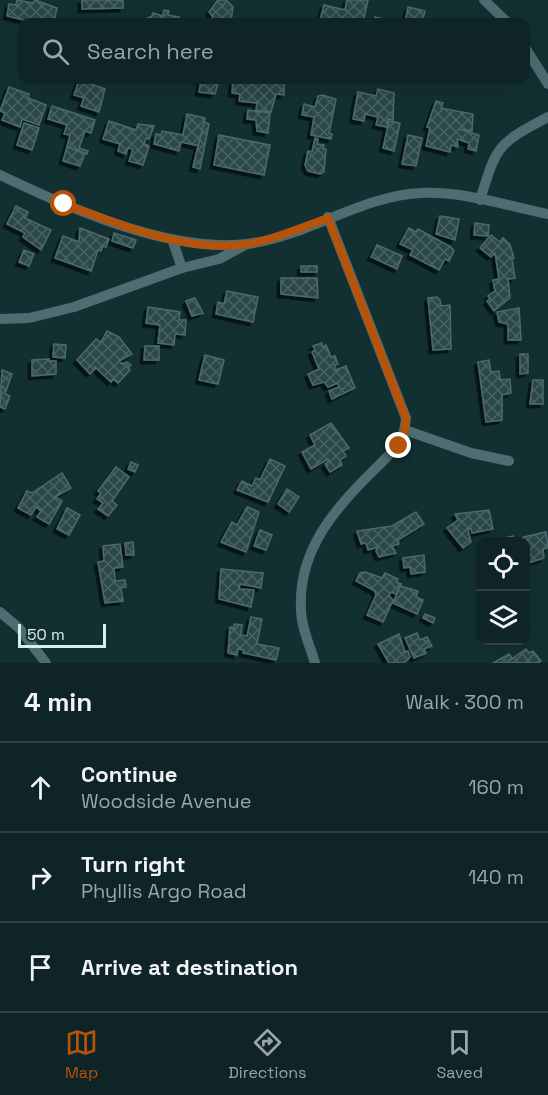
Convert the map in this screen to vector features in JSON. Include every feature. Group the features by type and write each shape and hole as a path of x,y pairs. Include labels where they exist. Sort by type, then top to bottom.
{"street":[{"path":"484,0 503,18"},
{"path":"530,57 548,84"},
{"path":"480,200 491,165 501,146 548,117"},
{"path":"0,175 64,204 172,239 213,245 248,244"},
{"path":"0,319 30,318 55,313 182,268 219,260 248,244 392,198 423,193 480,200 548,214"},
{"path":"315,663 300,611 304,571 316,538 347,497 399,446 405,430 406,418 328,218"},
{"path":"172,239 182,268"},
{"path":"405,430 471,453 509,461"},
{"path":"0,612 19,628 46,663"}],"building":[{"path":"17,0 33,3 35,0 57,8 55,18 18,19 7,16 9,4 16,5"},
{"path":"82,0 123,0 123,8 82,9"},
{"path":"218,0 226,0 233,7 231,18 212,18 209,12"},
{"path":"347,0 368,0 364,18 321,18 324,5 345,10"},
{"path":"408,7 425,11 423,18 406,18"},
{"path":"164,10 169,11 168,15 179,17 148,18 153,13 163,16"},
{"path":"78,84 91,84 105,89 99,112 81,106 84,98 74,95"},
{"path":"200,84 218,84 215,94 199,92"},
{"path":"233,84 284,84 284,95 276,94 271,112 256,110 257,103 239,101 240,94 232,93"},
{"path":"9,87 29,94 28,98 46,105 39,125 22,119 20,127 2,120 5,113 0,111"},
{"path":"378,89 394,93 393,120 388,119 387,127 376,125 378,117 365,114 364,121 353,119 358,92 376,96"},
{"path":"318,96 336,99 329,133 332,134 331,139 311,135 314,117 302,115 304,104 315,107"},
{"path":"436,101 443,103 441,108 473,114 472,131 459,129 479,135 476,151 468,149 469,143 457,139 458,147 451,145 450,152 426,146 430,128 427,127"},
{"path":"52,106 95,120 91,133 85,131 79,148 88,151 87,154 67,147 70,135 64,134 67,125 48,119"},
{"path":"248,110 270,113 268,133 257,131 256,120 247,119"},
{"path":"187,114 205,118 200,146 181,142 179,151 154,144 156,134 161,135 162,131 183,135"},
{"path":"109,121 136,130 138,124 154,126 149,139 146,138 144,144 149,146 143,165 129,161 133,149 128,148 126,154 118,151 120,144 103,139"},
{"path":"389,121 400,123 394,151 383,148"},
{"path":"204,122 209,124 200,169 193,167"},
{"path":"24,123 39,128 32,150 17,145"},
{"path":"219,135 270,145 264,175 214,165"},
{"path":"408,135 422,138 416,166 402,164"},
{"path":"315,138 318,139 317,144 324,145 323,149 326,149 324,172 320,174 308,171 305,165 308,151 312,152"},
{"path":"67,147 85,153 80,166 63,161"},
{"path":"16,206 28,212 25,218 51,230 41,250 23,237 25,233 7,224"},
{"path":"440,216 459,219 455,240 436,234"},
{"path":"475,223 489,225 488,236 474,235"},
{"path":"80,228 109,239 106,247 103,246 101,251 98,250 91,271 55,258 63,236 79,242"},
{"path":"409,228 416,232 418,229 451,247 454,251 449,261 445,259 439,270 410,255 413,250 400,244"},
{"path":"114,233 136,240 133,248 112,241"},
{"path":"491,235 500,242 503,238 510,245 514,258 512,259 515,278 508,279 510,298 494,311 487,301 490,299 488,296 495,291 493,280 499,279 495,253 491,257 480,248"},
{"path":"377,245 402,256 397,269 371,257"},
{"path":"24,250 34,254 29,266 19,262"},
{"path":"301,266 317,266 317,272 301,272"},
{"path":"281,278 317,278 318,298 281,294"},
{"path":"227,291 258,297 253,322 216,314 218,302 224,304"},
{"path":"437,297 441,306 450,305 451,349 433,350 428,298"},
{"path":"195,298 203,313 192,316 186,301"},
{"path":"148,307 180,312 179,320 186,320 185,335 175,334 174,345 158,343 160,325 146,323"},
{"path":"519,308 521,340 508,340 508,324 499,322 497,312"},
{"path":"107,331 119,337 132,354 119,361 122,364 127,362 131,365 128,368 130,370 118,383 113,379 111,382 94,366 95,369 90,374 77,360 96,339 100,342"},
{"path":"322,343 323,347 326,345 331,357 335,356 338,364 334,365 336,370 346,366 355,388 332,399 329,391 339,387 338,383 328,387 324,382 313,385 308,374 319,369 312,352 315,350 313,346"},
{"path":"54,344 66,345 65,358 53,357"},
{"path":"145,346 159,346 159,360 144,360"},
{"path":"520,354 528,354 528,373 520,374"},
{"path":"205,355 224,360 218,384 199,380"},
{"path":"49,359 49,361 56,361 56,374 32,376 32,360"},
{"path":"489,360 491,372 499,371 500,380 510,379 511,393 502,395 502,420 486,422 478,362"},
{"path":"2,370 12,374 5,394 10,396 5,409 0,407"},
{"path":"533,380 543,380 543,404 530,404"},
{"path":"331,423 349,448 343,451 346,456 340,460 342,465 330,472 325,464 329,461 328,459 311,469 302,452 315,445 310,435"},
{"path":"270,459 285,466 268,502 237,490 242,481 252,486 256,478 260,480"},
{"path":"131,462 138,465 135,472 128,469"},
{"path":"116,467 129,477 112,501 117,505 108,516 98,509 103,503 97,499 101,493 98,491"},
{"path":"62,473 71,488 55,497 62,501 49,524 37,517 41,511 36,507 31,515 18,508 27,491 32,493"},
{"path":"287,489 299,497 289,512 278,504"},
{"path":"247,507 259,512 246,552 221,542 232,522 237,525"},
{"path":"67,508 80,515 69,535 57,529"},
{"path":"489,510 493,529 472,533 471,528 468,530 471,542 463,548 447,528 458,520 455,514"},
{"path":"416,512 424,524 398,540 399,544 392,546 396,553 379,557 376,551 378,547 368,550 366,543 361,544 357,531 392,526"},
{"path":"260,530 272,535 266,550 254,546"},
{"path":"546,532 548,548 543,549 544,558 530,563 530,537 523,537"},
{"path":"133,542 134,555 126,555 125,543"},
{"path":"120,544 123,567 114,568 115,581 125,580 126,587 121,588 123,601 105,603 98,562 104,561 103,546"},
{"path":"424,555 425,572 411,574 410,567 404,568 403,558"},
{"path":"221,569 263,573 261,588 240,584 239,589 254,590 251,607 219,599"},
{"path":"365,572 382,578 385,573 398,579 396,582 401,584 396,594 391,592 389,596 393,600 383,622 367,615 376,595 375,591 356,581 360,573"},
{"path":"400,586 418,591 416,597 423,600 417,614 393,603"},
{"path":"425,614 435,618 433,623 423,618"},
{"path":"251,617 262,619 257,644 279,648 276,660 243,653 244,650 238,649 237,655 228,653 230,627 234,628 234,624 242,625 241,635 247,636"},
{"path":"417,633 420,640 427,637 432,646 424,649 426,653 414,658 405,638"},
{"path":"399,634 405,652 408,651 410,657 404,663 389,663 378,644"},
{"path":"526,649 529,653 533,651 541,661 538,663 506,663"},
{"path":"509,654 512,658 506,663 493,663"}],"route":[{"path":"64,204 131,228 172,239 213,245 248,244 328,218 406,418 405,430 399,446"}]}
